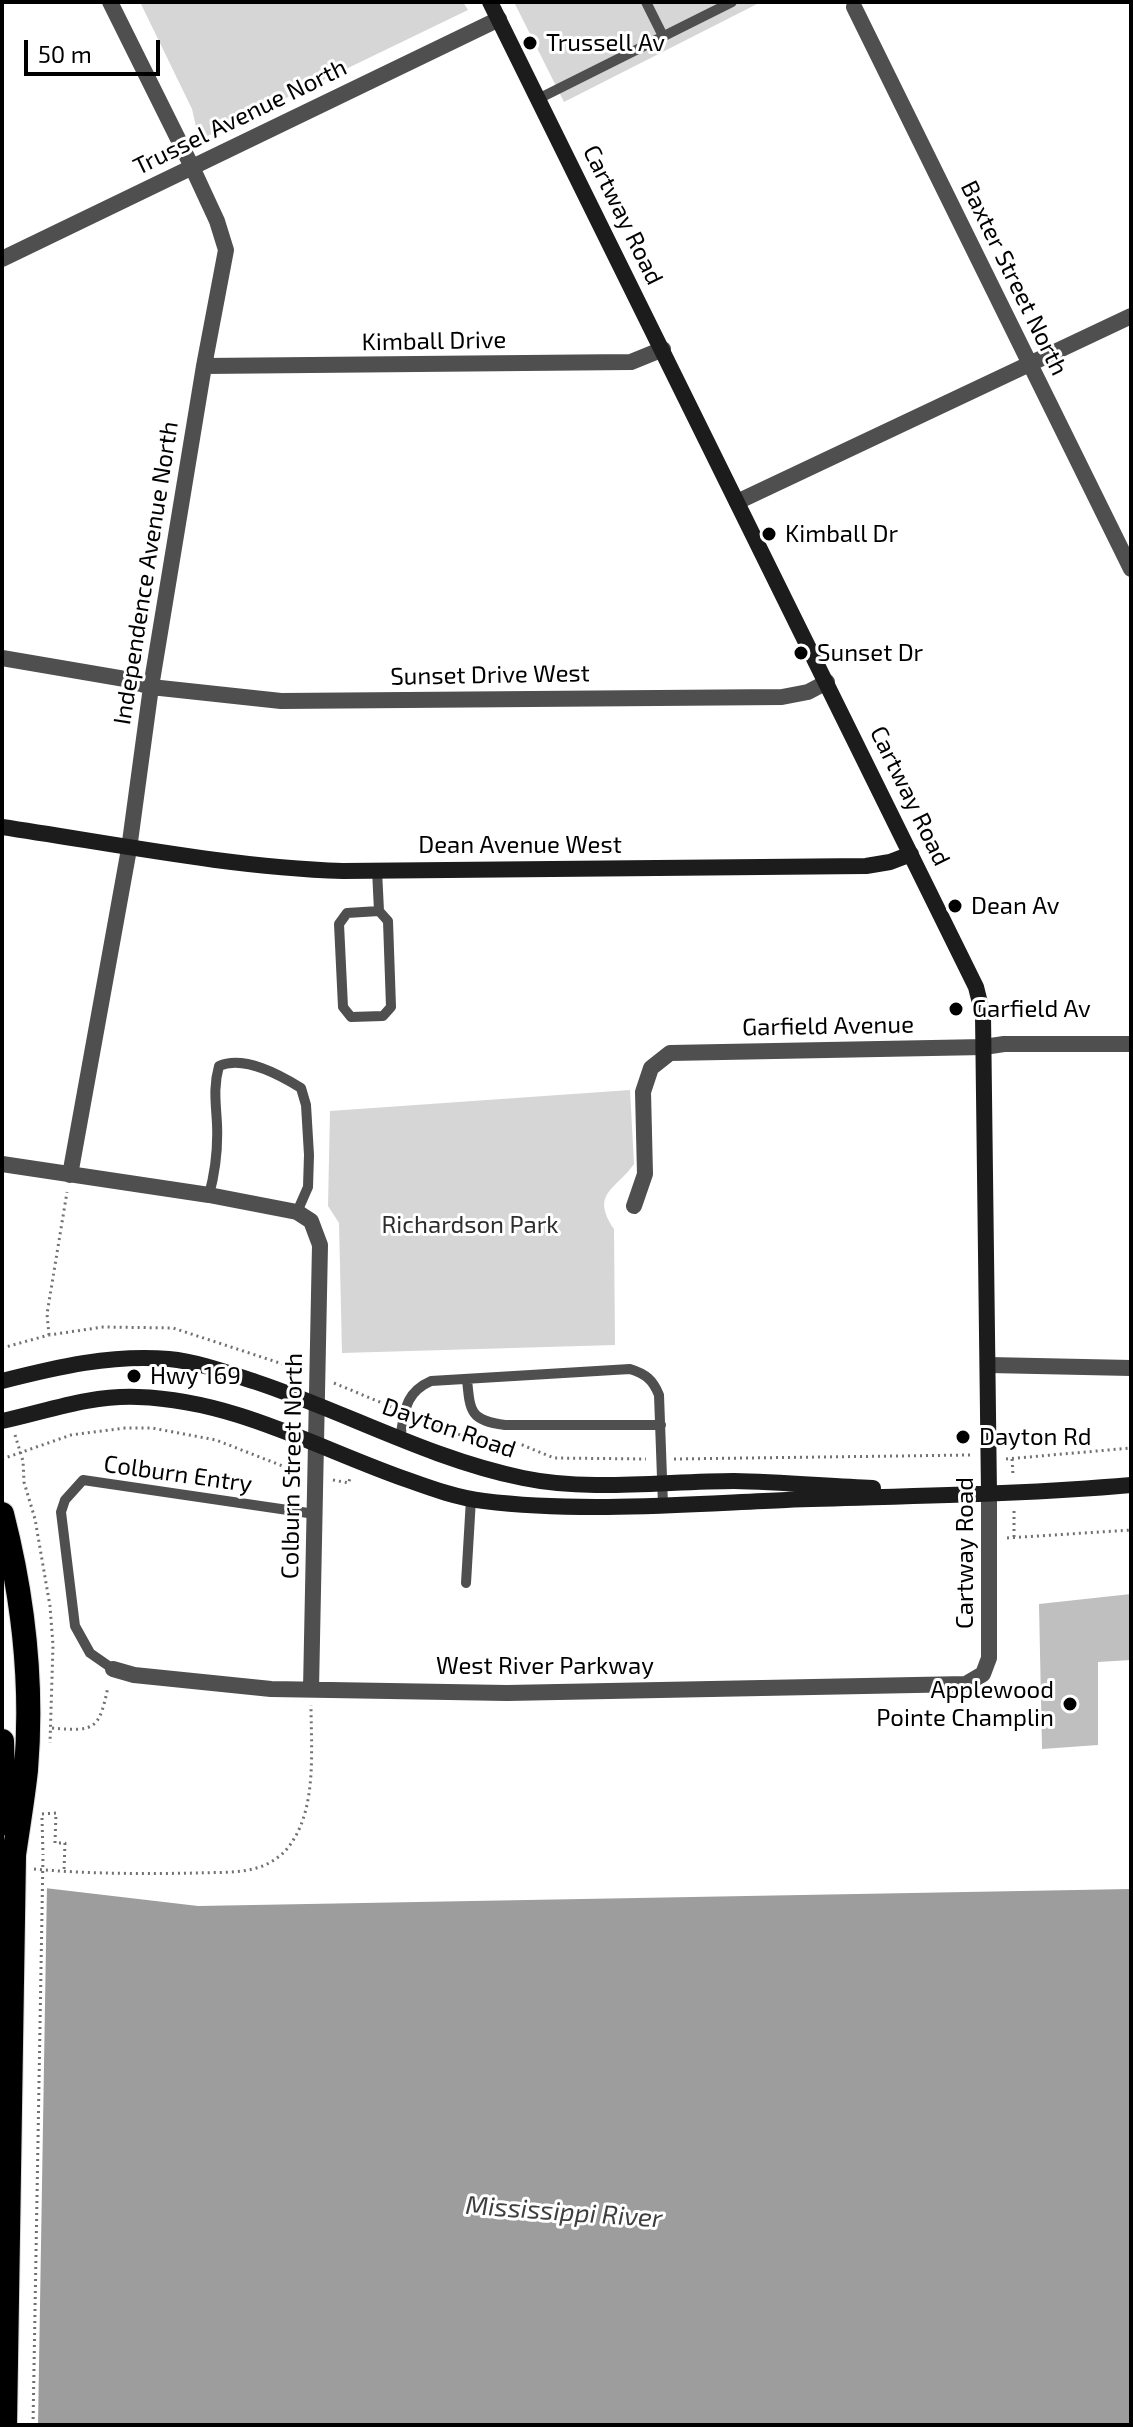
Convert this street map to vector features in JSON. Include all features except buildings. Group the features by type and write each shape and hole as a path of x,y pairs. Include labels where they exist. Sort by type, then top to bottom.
{"highway":[{"path":"2,1514 18,1595 27,1680 5,2425"},
{"path":"2,1741 3,1774 21,1862"}],"street":[{"name":"Independence Avenue North","path":"70,1175 129,849 151,687 226,250 217,221 192,167 110,2"},
{"name":"Cartway Road","path":"490,2 976,987 983,1015 989,1365 989,1658 986,1669 978,1679"},
{"name":"Baxter Street North","path":"854,7 1131,569"},
{"name":"Trussel Avenue North","path":"2,259 499,19"},
{"path":"737,502 1131,316"},
{"name":"Kimball Drive","path":"204,366 631,362 663,349"},
{"name":"Sunset Drive West","path":"2,658 125,679 151,687 281,701 782,697 808,692 827,682"},
{"name":"Dean Avenue West","path":"2,827 129,849 281,868 866,866 911,854"},
{"name":"Garfield Avenue","path":"634,1206 645,1174 643,1092 651,1068 670,1053 984,1047 1004,1044 1131,1044"},
{"path":"2,1164 209,1195 297,1212"},
{"name":"Colburn Street North","path":"297,1212 311,1221 320,1245 311,1689"},
{"name":"Dayton Road","path":"2,1381 60,1366 104,1360 170,1359 214,1369 316,1403 448,1458 526,1479 558,1483 734,1481 989,1493"},
{"path":"989,1365 1131,1368"},
{"name":"Dayton Road","path":"2,1421 94,1399 162,1398 222,1409 264,1422 384,1472 449,1494 535,1505 663,1505 1131,1485"},
{"name":"West River Parkway","path":"113,1669 134,1675 237,1687 523,1692 952,1685 978,1679"}],"lane":[{"path":"646,2 663,36"},
{"path":"538,99 732,2"},
{"path":"377,870 379,911 388,921 391,1007 383,1016 351,1017 343,1007 339,924 347,913 379,911"},
{"path":"209,1195 214,1178 217,1128 215,1082 219,1066 266,1068 301,1088 306,1105 308,1187 297,1212"},
{"path":"400,1438 408,1399 418,1387 431,1381 630,1369 644,1373 659,1395 663,1505"},
{"path":"467,1379 469,1402 476,1416 484,1422 505,1425 661,1425"},
{"name":"Colburn Entry","path":"113,1669 90,1653 75,1626 61,1512 65,1500 83,1480 315,1514"},
{"path":"466,1583 471,1499"}],"path":[{"path":"49,1335 47,1314 70,1175"},
{"path":"2,1348 49,1335 103,1327 173,1328 295,1368"},
{"path":"2,1459 71,1435 152,1428 216,1440 316,1476"},
{"path":"1005,1460 1131,1448"},
{"path":"21,1453 24,1482 35,1519 50,1606 52,1728 84,1730 100,1719 113,1669"},
{"path":"1014,1492 1014,1537"},
{"path":"989,1540 1131,1530"},
{"path":"21,1862 64,1871 166,1874 232,1872 264,1865 280,1856 296,1835 312,1777 311,1689"},
{"path":"33,2425 42,1814 56,1813 55,1843 65,1843 64,1871"}],"green space":[{"path":"140,2 463,2 468,10 199,140 192,109"},
{"path":"514,2 761,2 564,102"},
{"name":"Richardson Park","path":"630,1090 634,1164 608,1193 604,1207 614,1229 615,1345 342,1353 339,1223 328,1206 330,1111"}],"water":[{"name":"Mississippi River","path":"2,1883 198,1906 1131,1889 1131,2425 2,2425"}],"pier":[{"path":"2,1879 47,1884 38,2425 2,2425"}],"place":[{"name":"Trussell Av","path":"530,43"},
{"name":"Kimball Dr","path":"769,534"},
{"name":"Sunset Dr","path":"801,653"},
{"name":"Dean Av","path":"955,906"},
{"name":"Garfield Av","path":"956,1009"},
{"name":"Hwy 169","path":"134,1376"},
{"name":"Dayton Rd","path":"963,1437"},
{"name":"Applewood Pointe Champlin","path":"1070,1704"}]}
